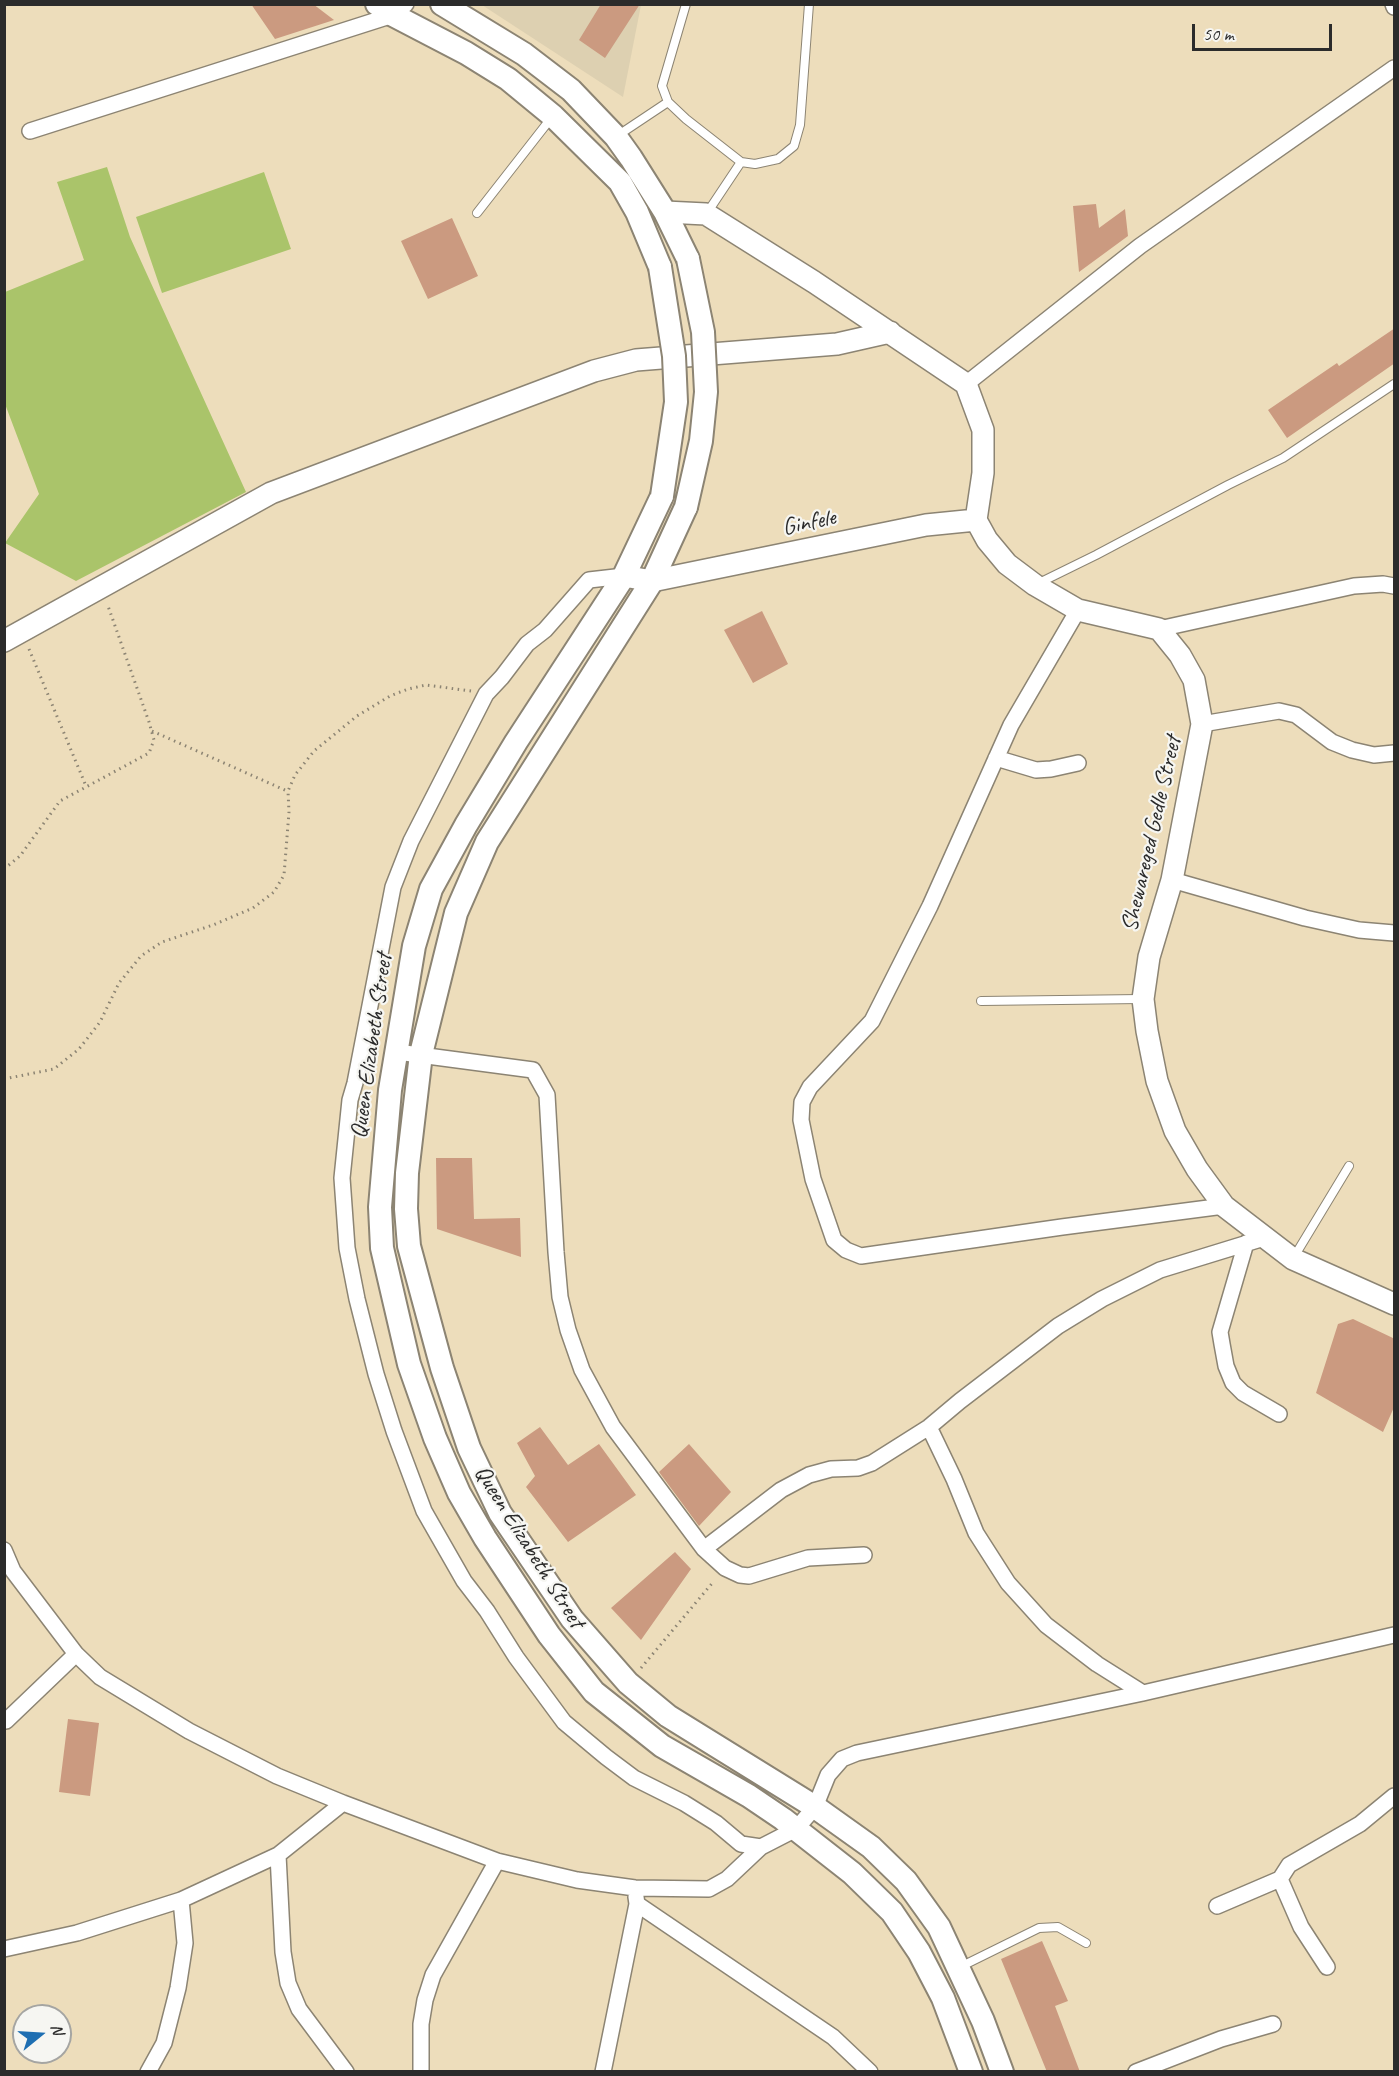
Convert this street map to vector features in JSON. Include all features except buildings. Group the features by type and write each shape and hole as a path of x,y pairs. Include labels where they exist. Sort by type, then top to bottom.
{"main road":[{"name":"Queen Elizabeth Street","path":"442,4 524,54 571,90 616,137 665,212 688,259 703,332 706,392 701,441 686,507 652,581 487,842 456,913 421,1054 407,1173 408,1236 417,1278 445,1378 469,1448 500,1513 572,1619 628,1683 668,1716 815,1807 871,1847 906,1881 939,1927 983,2021 1002,2072"},
{"name":"Queen Elizabeth Street","path":"392,8 508,79 553,116 620,182 637,212 660,267 674,356 676,402 662,496 624,576 516,742 466,825 431,889 414,946 390,1090 380,1207 382,1248 409,1364 435,1438 459,1493 485,1538 549,1635 594,1692 662,1746 749,1796 796,1829 852,1873 892,1912 919,1952 943,1998 971,2072"}],"street":[{"path":"30,131 392,8"},
{"path":"966,384 1140,246 1395,68"},
{"path":"665,212 706,214 814,282 966,384 983,430 983,473 976,520 987,540 1007,564 1035,585 1078,610 1159,629 1354,586 1383,584 1395,586"},
{"path":"13,636 271,493 594,371 636,360 837,344 890,332"},
{"name":"Ginfele","path":"652,581 926,525 976,520"},
{"path":"652,581 624,576 589,580 545,630 527,644 486,694 411,841 393,887 350,1100 342,1178 347,1248 376,1374 394,1431 424,1511 464,1581 564,1722 634,1778 684,1803 708,1818 741,1844 761,1847"},
{"path":"1078,610 1011,725 930,906 872,1021 810,1087 802,1102 801,1120 813,1179 834,1240 846,1250 861,1256 1224,1206"},
{"name":"Shewareged Gedle Street","path":"1159,629 1180,655 1194,680 1202,724 1172,880 1149,957 1143,999 1157,1081 1175,1131 1197,1168 1224,1206 1255,1240 1395,1304"},
{"path":"1202,724 1279,711 1296,715 1332,742 1352,750 1374,754 1395,753"},
{"path":"996,758 1036,770 1078,763"},
{"path":"1172,880 1305,918 1359,930 1395,933"},
{"path":"397,1052 533,1070 547,1095 560,1297 568,1330 582,1370 613,1427 704,1549 725,1568 740,1575 749,1576 808,1558 864,1555"},
{"path":"704,1549 781,1490 809,1474 831,1469 858,1468 872,1463 929,1427 1058,1326 1102,1299 1160,1270 1255,1240"},
{"path":"1255,1240 1220,1332 1226,1366 1233,1383 1243,1393 1279,1414"},
{"path":"929,1427 976,1533 1008,1583 1047,1625 1097,1664 1143,1693"},
{"path":"4,1550 9,1574 76,1654 100,1677 189,1731 277,1776 497,1861 577,1880 634,1888 710,1889 741,1868 761,1847 796,1829 815,1807 828,1775 842,1759 857,1753 1143,1693 1395,1635"},
{"path":"6,1721 76,1654"},
{"path":"1216,1906 1280,1879 1289,1865 1360,1824 1395,1796"},
{"path":"4,1948 77,1933 181,1900 278,1855 343,1803"},
{"path":"278,1855 283,1952 288,1983 299,2009 346,2072"},
{"path":"421,2072 421,2024 424,2000 433,1975 497,1861"},
{"path":"1280,1879 1301,1927 1327,1967"},
{"path":"603,2072 637,1904 634,1888"},
{"path":"148,2072 164,2043 178,1988 185,1943 181,1900"},
{"path":"637,1904 834,2037 870,2072"},
{"path":"1136,2072 1192,2049 1274,2024"}],"lane":[{"path":"686,4 662,86 668,102 741,162 755,164 778,159 794,146 800,125 809,4"},
{"path":"616,137 668,102"},
{"path":"477,213 553,116"},
{"path":"706,214 741,162"},
{"path":"1035,585 1283,458 1395,384"},
{"path":"981,1001 1143,999"},
{"path":"1293,1259 1349,1166"},
{"path":"959,1968 1040,1928 1058,1927 1086,1942"}],"path":[{"path":"4,869 20,856 60,801 149,753 154,741 101,587"},
{"path":"13,636 86,786"},
{"path":"4,1079 54,1069 79,1049 100,1022 119,983 141,956 162,942 213,925 253,908 274,892 284,875 289,812 288,792 295,775 314,750 357,716 390,696 426,685 461,688 486,694"},
{"path":"152,731 288,792"},
{"path":"628,1683 725,1568"}],"shaded area":[{"path":"482,5 641,5 623,97"}],"green space":[{"path":"107,167 130,237 246,492 76,581 5,543 39,494 5,404 5,292 84,260 57,182"},
{"path":"264,172 291,249 162,293 136,217"}]}
